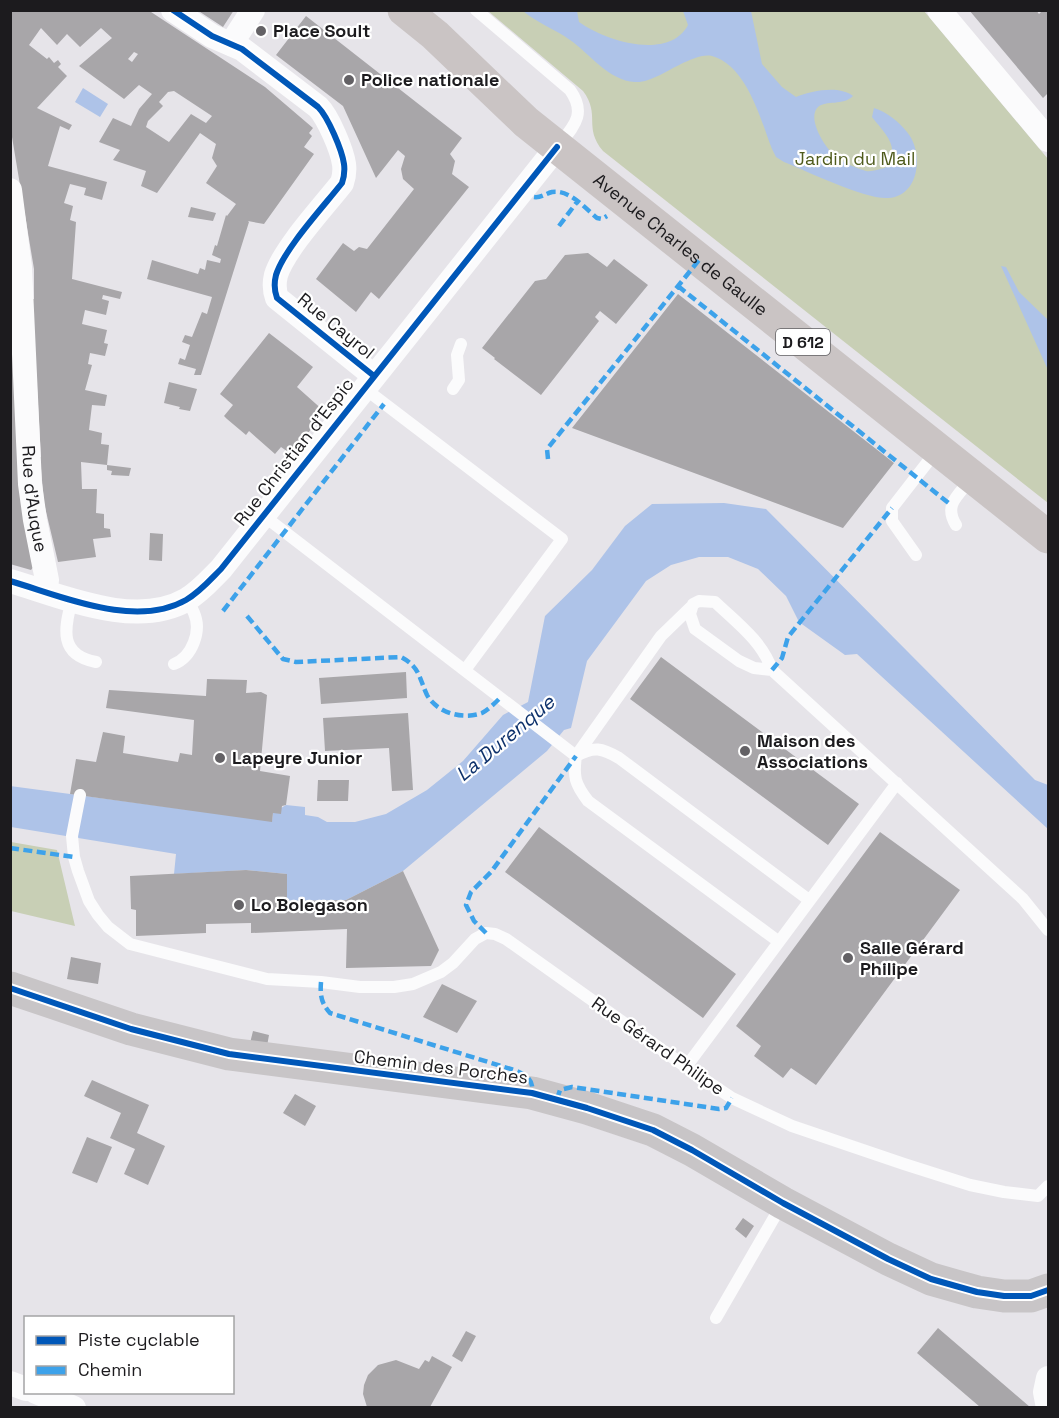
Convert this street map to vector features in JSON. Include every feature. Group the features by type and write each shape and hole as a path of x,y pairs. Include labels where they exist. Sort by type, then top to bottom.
{"main road":[{"name":"Avenue Charles de Gaulle","path":"404,10 435,35 526,122 1048,537"}],"street":[{"name":"Rue Cayrol","path":"173,10 212,36 242,50 318,107 327,119 344,161 342,183 285,255 276,275 275,292 277,298 369,382"},
{"path":"231,44 254,10"},
{"path":"939,10 1048,140"},
{"name":"Rue Christian d'Espic","path":"10,581 72,600 128,611 155,610 187,600 221,569 557,147"},
{"name":"Rue d'Auque","path":"10,190 20,267 30,484 47,580 45,591"},
{"name":"Chemin des Porches","path":"10,988 131,1029 230,1054 532,1094 567,1102 653,1130 783,1203 888,1259 931,1279 977,1292 1004,1296 1031,1296 1048,1290"},
{"path":"1048,1378 1045,1392 1048,1407"},
{"path":"41,1394 74,1407"}],"lane":[{"path":"476,10 570,90 575,98 578,108 574,127 557,147"},
{"path":"453,389 459,380 457,355 461,344"},
{"path":"369,382 562,539 465,670"},
{"path":"916,555 892,521 892,508 938,449"},
{"path":"956,525 951,515 951,505 973,477"},
{"path":"264,516 576,756"},
{"path":"72,600 66,627 67,643 72,653 82,659 96,662"},
{"path":"174,664 185,658 190,651 196,633 195,614 187,600"},
{"path":"778,941 588,801 578,788 573,774 576,756 661,636 693,604 699,601 715,602 755,640 767,655 772,670 1023,899 1048,930"},
{"path":"693,604 690,615 695,629 739,662 754,668 772,670"},
{"path":"576,756 588,749 605,750 619,758 809,900"},
{"path":"686,1067 897,783"},
{"name":"Rue Gérard Philipe","path":"80,795 72,836 74,857 89,902 98,915 130,944 267,979 321,981 375,987 413,984 441,972 453,963 475,939 486,933 495,934 506,939 732,1098 792,1126 970,1185 1038,1196 1048,1186"},
{"path":"716,1318 783,1203"}],"green space":[{"name":"Jardin du Mail","path":"488,11 924,11 1048,159 1048,503 603,151 594,135 591,107 583,91"},
{"path":"11,842 57,850 75,926 11,911"}],"water":[{"path":"523,11 577,11 579,22 604,36 636,44 652,45 667,42 679,36 688,25 683,11 751,11 762,64 782,87 796,97 817,91 833,90 853,96 844,101 821,105 815,112 816,126 832,153 846,163 866,171 885,168 892,154 892,147 872,117 874,108 896,121 912,140 917,161 913,182 899,195 888,198 878,197 836,184 776,157 751,95 743,82 734,70 712,56 692,59 659,76 641,82 626,80 608,72 577,45"},
{"path":"83,88 108,104 100,117 75,102"},
{"path":"1001,266 1006,267 1019,292 1048,320 1048,370"},
{"name":"La Durenque","path":"724,503 766,509 1035,780 1048,785 1048,829 857,654 845,655 799,622 786,596 758,569 728,557 699,557 671,565 646,581 587,661 571,728 564,730 547,751 403,871 346,900 287,901 287,874 246,870 174,874 176,854 11,827 10,786 272,821 273,813 286,805 305,807 305,815 318,817 327,822 355,822 386,814 427,790 463,761 503,715 528,702 545,616 592,570 625,526 652,504"}],"building":[{"path":"10,10 148,10 265,87 313,128 309,133 312,136 304,147 314,154 264,224 248,221 201,375 194,375 196,369 178,364 180,358 185,360 190,345 182,342 185,335 192,337 202,312 207,314 212,297 147,279 152,260 198,274 200,268 205,270 207,260 220,263 221,259 212,255 226,215 236,204 206,183 217,166 212,158 216,144 200,133 157,193 141,186 146,171 113,160 120,150 99,142 113,118 131,126 139,109 152,94 139,85 124,99 79,66 112,38 101,28 80,47 67,34 57,45 41,28 29,45 47,59 49,57 54,63 58,60 61,64 58,67 67,76 37,108 72,125 69,130 60,126 48,166 107,182 102,200 84,195 86,188 70,184 64,203 73,206 70,220 76,222 72,279 122,292 120,299 103,295 102,299 109,301 106,315 85,310 82,324 107,330 104,343 108,344 105,356 90,353 88,364 92,365 85,390 107,395 105,406 92,405 89,430 102,433 101,444 109,445 107,465 81,462 82,489 97,489 96,513 104,514 104,528 110,529 111,537 93,539 96,557 58,562 44,503 32,299 34,299 34,269 10,125","holes":["134,52 138,54 132,62 128,59","174,91 212,116 206,123 191,114 169,142 146,127 148,121 163,106 159,102 168,92"]},
{"path":"197,10 234,10 223,27"},
{"path":"969,10 1036,10 1039,14 1043,10 1048,10 1048,93 1043,98"},
{"path":"306,16 462,138 450,154 455,161 452,174 469,187 379,299 371,292 356,312 316,279 343,243 354,251 359,247 367,249 414,189 403,179 401,169 405,156 398,150 376,178 343,106 276,55"},
{"path":"191,207 216,213 213,221 188,217"},
{"path":"588,253 607,267 614,259 648,285 616,324 600,311 595,317 599,321 541,395 482,348 535,281 546,279 565,255"},
{"path":"678,294 894,463 843,528 572,428"},
{"path":"10,296 35,565 31,570 10,564"},
{"path":"269,333 313,367 297,387 325,412 291,454 281,447 275,454 249,431 246,435 227,419 224,416 233,405 220,394"},
{"path":"169,382 197,389 190,411 164,403"},
{"path":"107,465 131,468 129,476 111,475 112,471 107,470"},
{"path":"150,533 163,534 162,561 149,560"},
{"name":"Maison des Associations","path":"661,657 859,804 828,845 630,699"},
{"path":"406,672 407,698 321,704 319,678"},
{"name":"Lapeyre Junior","path":"207,679 247,680 246,693 261,692 267,695 260,771 290,776 286,805 282,806 281,814 273,813 272,822 70,794 76,759 96,762 103,732 125,736 123,753 178,762 180,753 192,755 194,720 106,708 109,690 206,696"},
{"path":"408,713 413,790 392,791 389,748 325,751 323,718"},
{"path":"318,780 349,780 348,801 317,801"},
{"path":"539,827 736,974 703,1018 505,872"},
{"name":"Salle Gérard Philipe","path":"880,832 960,890 816,1085 791,1068 783,1078 754,1056 761,1046 736,1026"},
{"name":"Lo Bolegason","path":"246,870 287,874 287,901 346,900 403,871 439,950 431,966 346,968 347,929 251,933 251,923 206,924 206,933 136,936 136,910 131,909 130,876"},
{"path":"71,957 101,963 98,984 67,979"},
{"path":"442,984 477,1001 457,1033 423,1017"},
{"path":"253,1031 269,1035 267,1046 250,1043"},
{"path":"92,1080 149,1105 137,1133 165,1146 148,1185 124,1174 135,1149 110,1138 121,1113 84,1096"},
{"path":"295,1094 316,1106 305,1126 283,1113"},
{"path":"87,1137 112,1147 97,1183 72,1173"},
{"path":"743,1218 754,1226 746,1238 735,1229"},
{"path":"938,1328 1030,1407 980,1407 917,1353"},
{"path":"466,1331 476,1336 462,1362 452,1356"},
{"path":"432,1356 452,1367 430,1407 367,1407 363,1394 364,1385 368,1375 378,1365 396,1360 419,1369 425,1360 429,1362"}],"marked path":[{"path":"534,197 552,192 565,193 597,218 602,219 607,216"},
{"path":"559,226 577,202"},
{"path":"548,459 547,449 699,260"},
{"path":"678,286 951,505"},
{"path":"223,611 384,404"},
{"path":"772,670 782,658 788,637 892,508"},
{"path":"247,616 283,659 296,662 401,657 415,669 431,701 444,710 459,715 482,713 500,698"},
{"path":"486,933 474,921 466,905 471,892 491,872 576,756"},
{"path":"10,848 74,857"},
{"path":"321,982 322,999 330,1013 514,1070 528,1078 532,1084 532,1093"},
{"path":"557,1099 560,1090 572,1087 719,1109 726,1108 732,1098"}],"cycle path":[{"path":"173,10 212,36 242,49 318,107 326,118 343,158 343,181 287,253 276,275 275,292 277,298 374,376"},
{"path":"10,581 75,601 122,611 166,608 186,600 205,586 221,569 557,147"},
{"path":"10,988 131,1029 229,1054 532,1093 587,1108 653,1130 783,1203 888,1259 931,1279 977,1292 1004,1296 1031,1296 1048,1290"}],"place":[{"name":"Place Soult","path":"261,31"},
{"name":"Police nationale","path":"349,80"},
{"name":"Maison des Associations","path":"745,751"},
{"name":"Lapeyre Junior","path":"220,758"},
{"name":"Lo Bolegason","path":"239,905"},
{"name":"Salle Gérard Philipe","path":"848,958"}]}
